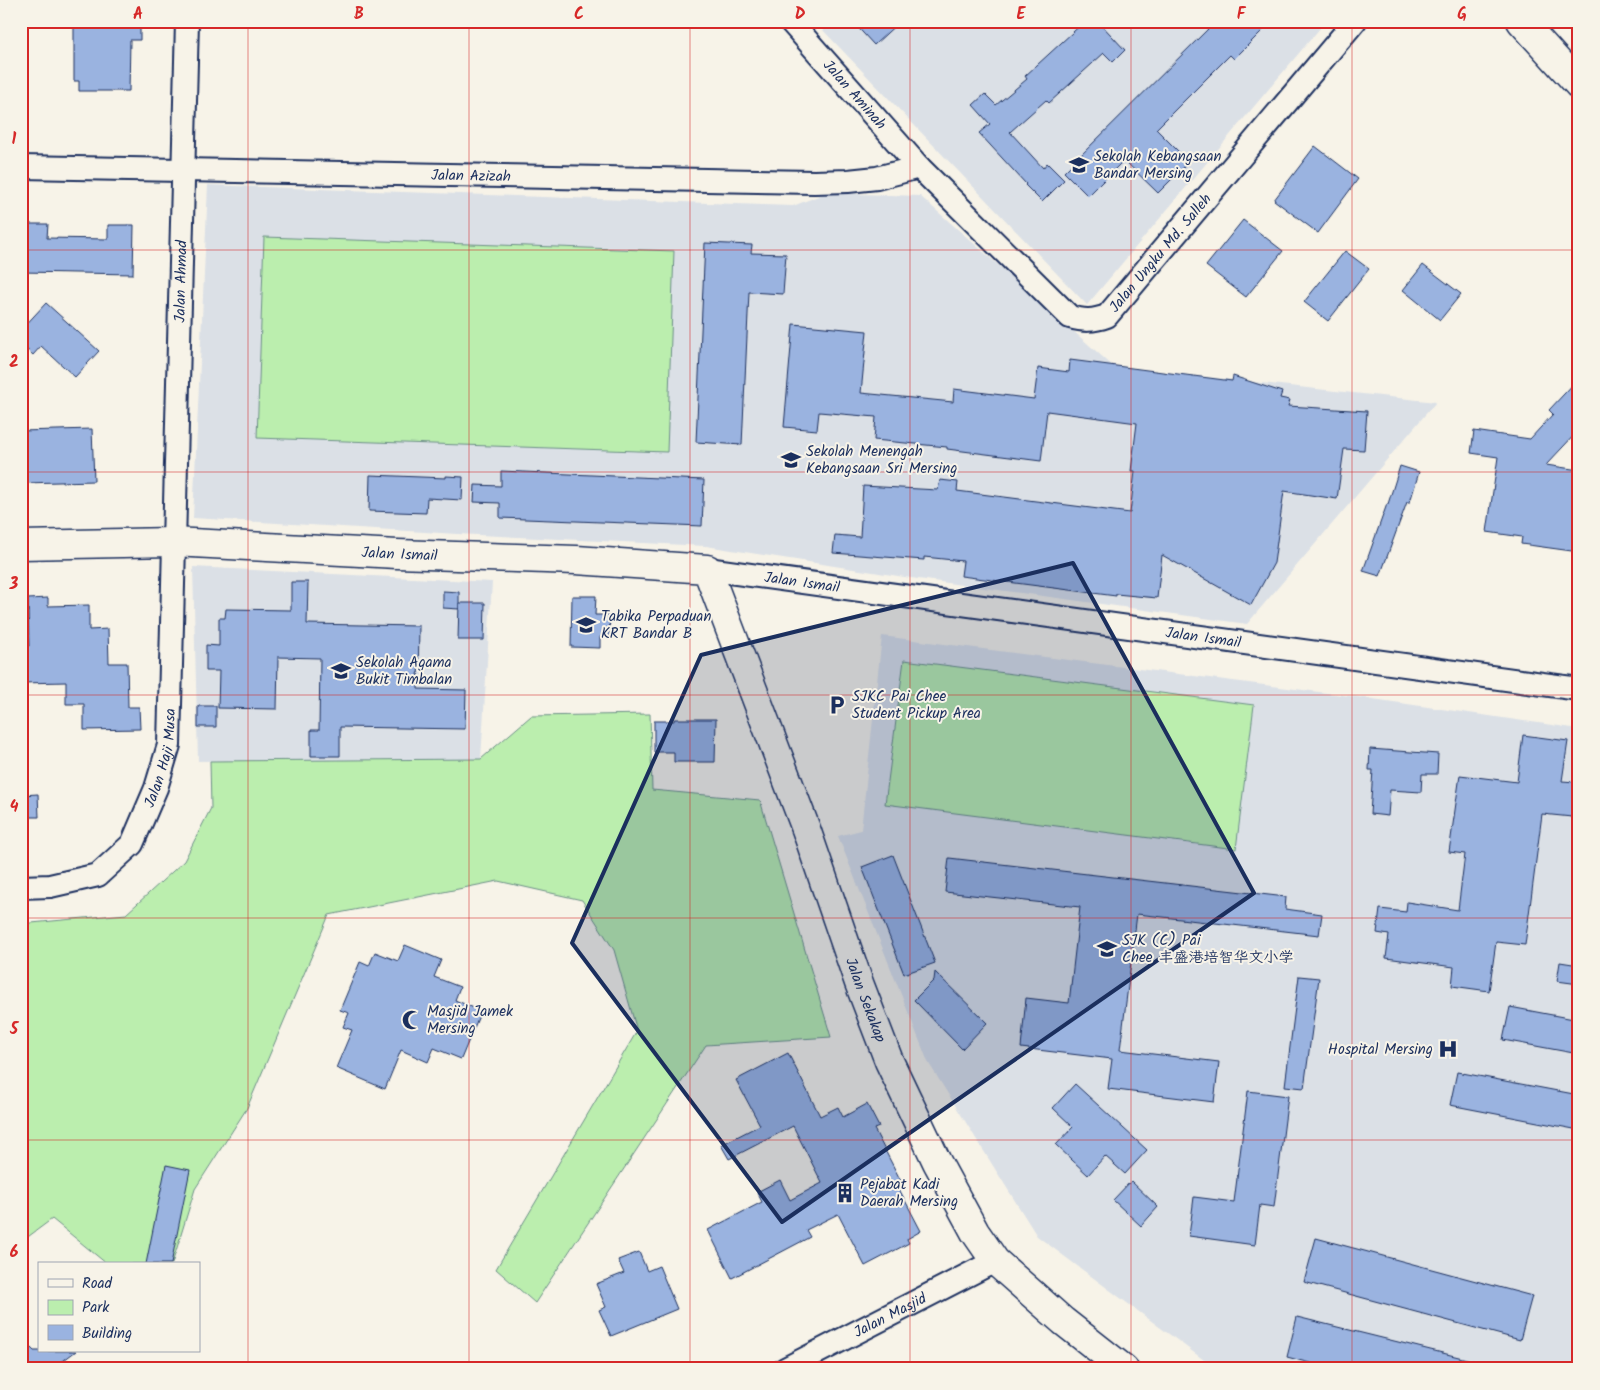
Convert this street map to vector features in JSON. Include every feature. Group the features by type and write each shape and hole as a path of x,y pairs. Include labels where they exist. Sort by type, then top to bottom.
{"street":[{"name":"Jalan Ahmad","path":"173,542 187,21"},
{"name":"Jalan Aminah","path":"790,21 919,167"},
{"name":"Jalan Ungku Md. Salleh","path":"919,167 1070,317 1083,321 1096,320 1107,316 1355,21"},
{"path":"1521,21 1579,86"},
{"name":"Jalan Azizah","path":"21,168 814,182 877,178 919,167"},
{"name":"Jalan Ismail","path":"21,545 173,542 397,554 576,560 707,569 1579,689"},
{"name":"Jalan Haji Musa","path":"21,887 50,886 98,875 132,844 156,788 169,745 173,542"},
{"name":"Jalan Sekakap","path":"707,569 806,829 858,983 889,1060 937,1162 975,1232 995,1261 1064,1322 1124,1369"},
{"name":"Jalan Masjid","path":"785,1369 995,1261"}],"highlighted area":[{"path":"1073,563 1254,893 782,1222 572,943 701,655"}],"shaded area":[{"name":"Sekolah Kebangsaan Bandar Mersing","path":"822,21 1326,21 1087,305 818,25"},
{"name":"Sekolah Menengah Kebangsaan Sri Mersing","path":"208,185 793,206 826,193 920,196 1114,367 1436,402 1247,624 911,578 706,546 457,534 193,518"},
{"name":"Sekolah Agama Bukit Timbalan","path":"193,567 492,582 481,759 198,761"},
{"name":"SJK (C) Pai Chee 丰盛港培智华文小学","path":"882,636 1366,698 1579,729 1579,1369 1216,1369 1037,1236 928,1062 838,836 861,830"}],"green space":[{"path":"264,237 674,251 667,452 257,438"},
{"path":"904,660 1254,705 1236,849 885,804"},
{"path":"650,714 652,790 760,800 831,1037 706,1045 535,1303 496,1269 637,1031 614,950 582,900 498,881 329,915 247,1108 195,1189 173,1262 105,1262 52,1219 21,1242 21,924 126,914 184,861 211,808 210,761 481,759 531,716"}],"building":[{"path":"74,21 140,21 140,40 130,40 129,91 79,91 79,81 74,81"},
{"path":"852,21 900,21 874,45"},
{"path":"1085,21 1098,21 1125,50 1113,62 1104,53 1049,103 1046,100 1010,132 1043,168 1047,163 1064,180 1042,202 979,133 990,124 973,105 985,94 996,105 1027,79 1025,76"},
{"path":"1216,21 1272,21 1234,59 1230,55 1156,129 1189,162 1158,193 1124,160 1088,196 1064,172"},
{"path":"1315,146 1358,179 1318,233 1274,200"},
{"path":"1243,220 1283,251 1246,297 1206,266"},
{"path":"21,224 48,224 47,238 108,239 108,225 134,225 133,274 21,272"},
{"path":"705,243 752,245 751,253 786,254 783,294 749,292 742,445 696,442"},
{"path":"1345,251 1369,269 1328,321 1304,302"},
{"path":"1423,265 1461,294 1440,320 1403,290"},
{"path":"46,303 99,351 75,377 41,346 33,355 21,344 21,330"},
{"path":"793,324 867,331 861,393 953,402 954,389 1034,399 1038,368 1069,372 1070,360 1232,381 1233,376 1282,392 1280,398 1290,400 1288,406 1367,411 1364,450 1344,449 1337,499 1284,491 1274,563 1251,605 1162,555 1157,598 1116,594 1116,596 961,576 963,561 924,557 924,560 833,553 835,535 860,537 863,486 938,490 940,480 958,482 957,491 1130,513 1135,471 1131,471 1137,423 1047,411 1041,461 947,449 947,447 874,440 876,417 819,412 817,430 784,427"},
{"path":"1579,378 1579,430 1546,465 1579,470 1579,552 1521,544 1522,537 1487,532 1498,457 1471,453 1474,431 1530,439 1553,414 1549,410"},
{"path":"92,429 94,481 24,483 21,431"},
{"path":"1400,466 1419,472 1410,502 1407,502 1380,576 1363,571"},
{"path":"501,471 704,480 702,526 500,518 500,503 474,502 475,485 501,486"},
{"path":"370,475 463,477 462,500 427,498 426,513 369,511"},
{"path":"291,582 308,582 307,624 419,626 418,689 466,690 465,729 340,727 340,756 311,756 311,730 319,730 320,658 278,657 277,709 218,708 219,671 206,671 206,645 219,646 219,618 225,618 226,609 291,610"},
{"path":"443,591 459,592 459,609 443,608"},
{"path":"572,596 596,596 595,615 610,615 609,637 600,637 600,648 571,647"},
{"path":"48,598 48,606 89,605 89,630 108,629 109,663 127,663 128,707 139,707 140,729 84,730 84,704 66,704 66,682 21,683 21,646 29,646 28,599"},
{"path":"459,603 485,603 484,640 458,640"},
{"path":"198,706 216,706 216,727 198,727"},
{"path":"674,719 716,719 715,762 674,762 674,752 654,752 654,721 674,721"},
{"path":"1523,735 1568,741 1562,781 1575,782 1572,817 1542,814 1525,945 1496,942 1489,991 1452,986 1454,967 1386,958 1389,935 1377,933 1380,909 1406,912 1407,902 1458,910 1465,854 1449,852 1460,775 1517,782"},
{"path":"1370,749 1438,754 1437,774 1422,774 1421,792 1390,790 1388,816 1370,814 1373,770 1369,770"},
{"path":"38,794 39,817 21,817 21,795"},
{"path":"893,855 935,963 904,974 862,867"},
{"path":"949,858 1286,897 1285,909 1322,914 1319,935 1137,914 1120,1050 1219,1062 1214,1102 1108,1089 1112,1059 1021,1048 1026,998 1069,1003 1080,907 945,892"},
{"name":"Masjid Jamek Mersing","path":"405,945 441,960 434,977 460,987 455,1000 481,1011 461,1059 434,1048 428,1062 401,1050 385,1089 336,1068 352,1030 343,1027 349,1013 340,1010 360,962 369,966 375,952 398,961"},
{"path":"1560,962 1579,965 1579,984 1557,981"},
{"path":"935,972 987,1023 962,1049 914,1000 934,980"},
{"path":"1299,976 1319,978 1304,1088 1285,1086"},
{"path":"1510,1007 1579,1020 1579,1054 1503,1040"},
{"name":"Pejabat Kadi Daerah Mersing","path":"788,1053 820,1116 838,1107 843,1117 867,1104 879,1127 874,1129 903,1185 898,1187 921,1231 907,1239 909,1243 865,1266 838,1214 806,1230 810,1237 732,1278 708,1230 762,1202 757,1192 780,1180 790,1200 822,1183 793,1126 729,1159 721,1145 760,1125 736,1080"},
{"path":"1457,1072 1579,1095 1579,1130 1450,1105"},
{"path":"1075,1084 1147,1150 1125,1174 1105,1156 1088,1175 1056,1145 1073,1127 1053,1108"},
{"path":"1248,1091 1288,1096 1274,1207 1260,1205 1255,1245 1189,1236 1194,1197 1234,1202"},
{"path":"166,1165 190,1170 171,1262 146,1262"},
{"path":"1131,1181 1158,1207 1141,1226 1113,1200"},
{"path":"1316,1238 1532,1296 1520,1340 1304,1282"},
{"path":"639,1252 647,1271 659,1266 677,1309 611,1336 599,1310 606,1307 596,1284 624,1273 618,1260"},
{"path":"1297,1317 1479,1362 1479,1369 1333,1369 1287,1357"},
{"path":"31,1348 38,1352 75,1352 52,1369 21,1369 21,1355"}],"place":[{"name":"Sekolah Kebangsaan Bandar Mersing","path":"1079,165"},
{"name":"Sekolah Menengah Kebangsaan Sri Mersing","path":"791,460"},
{"name":"Tabika Perpaduan KRT Bandar B","path":"586,625"},
{"name":"Sekolah Agama Bukit Timbalan","path":"341,671"},
{"name":"SJKC Pai Chee Student Pickup Area","path":"837,705"},
{"name":"SJK (C) Pai Chee 丰盛港培智华文小学","path":"1107,949"},
{"name":"Masjid Jamek Mersing","path":"412,1020"},
{"name":"Hospital Mersing","path":"1448,1049"},
{"name":"Pejabat Kadi Daerah Mersing","path":"845,1193"}]}
